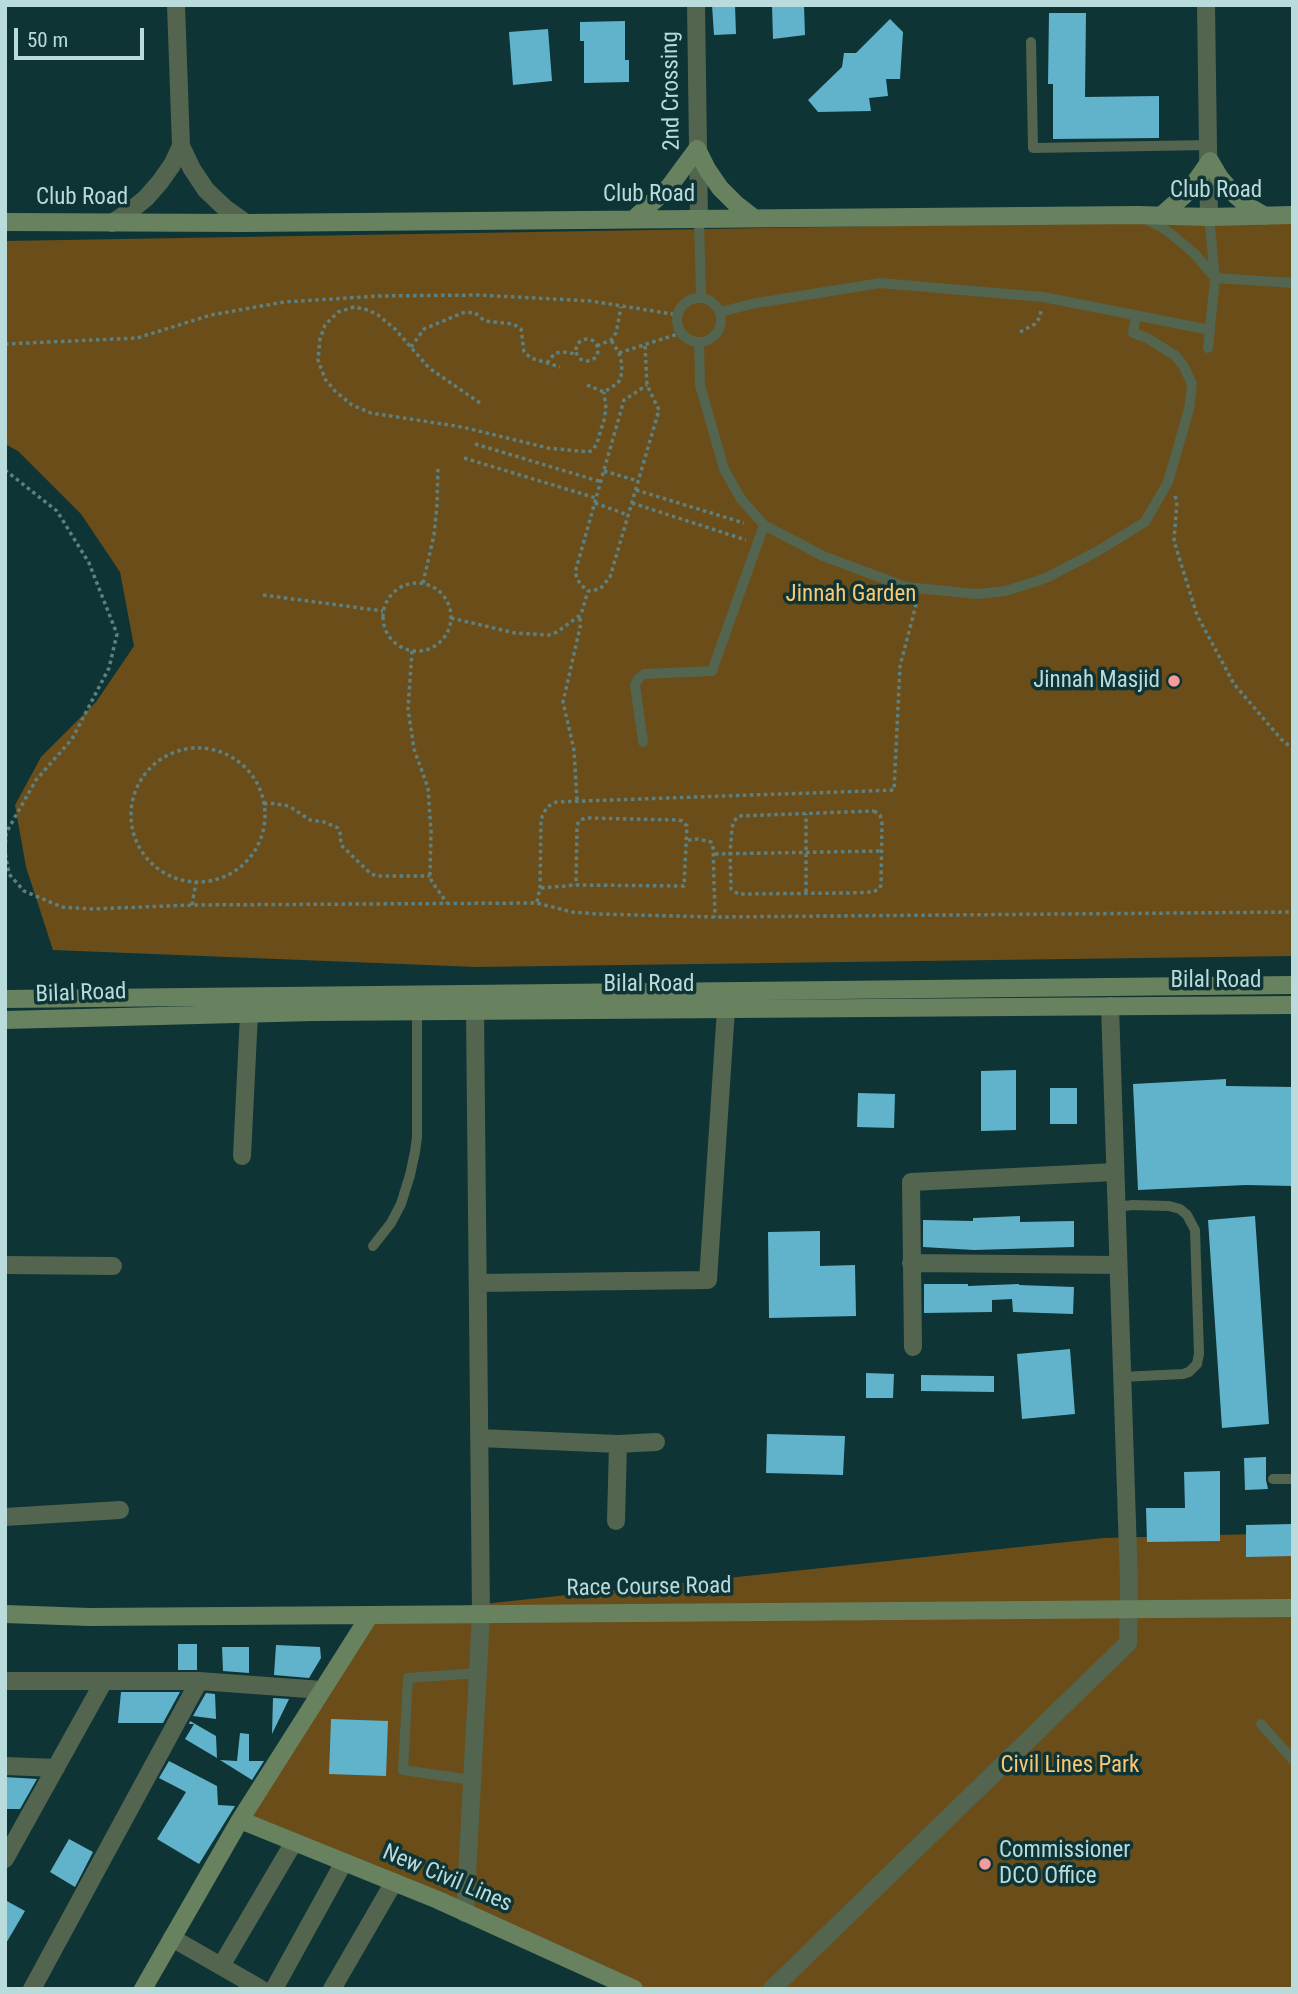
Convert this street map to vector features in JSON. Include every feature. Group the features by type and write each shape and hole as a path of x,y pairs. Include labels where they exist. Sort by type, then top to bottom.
{"main road":[{"path":"634,219 669,187 697,149 720,188 754,218"},
{"path":"1162,215 1189,191 1209,153"},
{"path":"1209,153 1220,178 1233,193 1265,216"},
{"name":"Club Road","path":"5,222 246,223 1293,215"},
{"name":"Bilal Road","path":"5,999 1293,985"},
{"name":"Bilal Road","path":"5,1020 417,1011 1293,1005"},
{"name":"Race Course Road","path":"5,1614 481,1615 1293,1608"},
{"path":"143,1989 240,1819 370,1615"},
{"name":"New Civil Lines","path":"240,1819 394,1882 634,1989"}],"street":[{"path":"176,5 181,146 206,190 246,223"},
{"name":"2nd Crossing","path":"696,5 699,219"},
{"path":"1206,5 1209,217"},
{"path":"113,223 146,198 172,165 181,146"},
{"path":"772,1989 1128,1643 1129,1583 1110,1006"},
{"path":"478,1283 708,1280 726,1009"},
{"path":"465,1913 481,1615 475,1011"},
{"path":"242,1156 249,1014"},
{"path":"912,1347 911,1181 1115,1172"},
{"path":"911,1263 1118,1265"},
{"path":"5,1265 113,1266"},
{"path":"479,1438 618,1444 656,1442"},
{"path":"616,1521 618,1444"},
{"path":"5,1517 120,1510"},
{"path":"5,1681 200,1681 322,1690"},
{"path":"5,1859 104,1681"},
{"path":"32,1989 200,1681"},
{"path":"5,1766 56,1768"},
{"path":"221,1966 295,1842"},
{"path":"274,1989 344,1862"},
{"path":"332,1989 394,1882"},
{"path":"172,1938 261,1989"}],"lane":[{"path":"1031,42 1033,148 1209,153"},
{"path":"1138,215 1176,238 1195,254 1215,278 1293,284"},
{"path":"1208,348 1215,278 1209,217"},
{"path":"699,219 701,297"},
{"path":"721,312 751,304 880,283 1043,297 1210,330"},
{"path":"701,297 716,304 721,312 722,323 717,333 709,340 699,342 688,340 681,333 676,321 679,309 688,300 701,297"},
{"path":"699,342 700,385 724,469 741,499 763,527 822,556 906,587 977,594 1006,591 1046,578 1096,552 1145,522 1168,482 1189,409 1192,384 1176,356 1133,333 1136,315"},
{"path":"643,742 635,685 638,678 645,674 712,671 763,527"},
{"path":"373,1245 391,1223 401,1204 415,1152 417,1011"},
{"path":"1116,1207 1157,1206 1180,1209 1187,1215 1195,1230 1196,1244 1197,1364 1183,1374 1122,1377"},
{"path":"1273,1479 1293,1479"},
{"path":"472,1780 403,1770 408,1678 478,1672"},
{"path":"1261,1724 1293,1760"}],"path":[{"path":"5,344 137,338 211,315 284,302 379,296 478,295 591,301 678,315"},
{"path":"1020,332 1035,324 1040,317 1043,297"},
{"path":"480,403 429,368 395,329 378,315 354,307 338,312 325,325 320,339 318,360 325,379 352,405 371,413 462,426 561,450 588,452 596,446 606,409 604,392"},
{"path":"597,346 611,341 616,333 621,307"},
{"path":"410,348 424,329 465,312 475,313 485,321 513,324 521,329 524,352 531,358 560,367"},
{"path":"619,353 681,333"},
{"path":"547,363 555,353 563,352 576,354 583,361 593,359 598,351 597,346 585,339 577,345 576,354"},
{"path":"587,385 604,392 614,388 621,377 619,353 611,341"},
{"path":"645,346 647,385 659,410 610,577 600,590 588,591 580,584 575,573 595,501 624,400 647,385"},
{"path":"475,444 602,482"},
{"path":"464,458 595,501 628,515"},
{"path":"423,583 434,535 438,466"},
{"path":"5,470 57,512 89,562 117,634 109,668 72,739 36,780 6,832 5,852 9,874 24,891 62,906 92,908 537,903 572,912 597,914 715,917 1293,912"},
{"path":"604,471 638,481"},
{"path":"1168,482 1177,502 1174,541 1197,615 1234,684 1293,749"},
{"path":"635,490 763,527"},
{"path":"632,503 758,544"},
{"path":"423,583 438,589 443,595 450,610 450,627 440,642 424,650 412,651 400,646 388,635 384,628 383,611 389,597 400,587 423,583"},
{"path":"537,903 540,888 540,827 543,813 556,802 894,790 900,666 920,589"},
{"path":"451,618 541,636 557,632 579,616 588,591"},
{"path":"262,596 383,611"},
{"path":"577,800 574,750 563,702 581,623 579,616"},
{"path":"412,651 408,709 414,750 428,788 430,876 447,903"},
{"path":"187,749 213,750 226,754 247,769 255,779 264,804 263,830 253,854 233,872 209,881 196,882 170,876 149,861 136,839 131,813 137,788 153,766 163,758 187,749"},
{"path":"264,804 289,806 315,822 324,822 338,828 341,845 371,874 430,876"},
{"path":"874,811 882,818 882,851 881,885 873,892 736,894 730,886 732,828 739,816 874,811"},
{"path":"806,814 806,892"},
{"path":"540,888 576,885 684,886 687,826 682,821 580,820 577,825 576,885"},
{"path":"687,841 698,839 713,845 715,917"},
{"path":"715,854 882,851"},
{"path":"192,905 196,882"}],"green space":[{"name":"Jinnah Garden","path":"1293,219 1293,956 476,967 53,950 26,867 15,805 41,757 96,702 134,646 120,572 81,514 18,451 5,444 5,241"},
{"name":"Civil Lines Park","path":"1293,1533 1293,1989 622,1989 240,1820 370,1616 1104,1538"}],"building":[{"path":"712,5 735,5 736,34 714,35"},
{"path":"772,5 804,5 805,35 773,39"},
{"path":"1049,13 1086,13 1085,97 1159,96 1159,138 1053,139 1053,84 1048,84"},
{"path":"890,19 903,32 900,79 886,79 888,96 869,98 871,111 818,112 808,100 842,67 844,53 856,53"},
{"path":"625,21 625,60 629,60 629,82 584,83 584,41 580,41 580,22"},
{"path":"548,29 552,81 513,85 509,32"},
{"path":"1016,1070 1016,1130 981,1131 981,1071"},
{"path":"1226,1079 1226,1086 1293,1087 1293,1186 1246,1185 1138,1190 1133,1084"},
{"path":"1050,1088 1077,1088 1077,1124 1050,1124"},
{"path":"858,1093 895,1094 894,1128 857,1127"},
{"path":"1020,1216 1020,1222 1074,1221 1074,1247 974,1250 923,1247 923,1220 973,1221 973,1218"},
{"path":"1255,1216 1269,1424 1222,1428 1208,1220"},
{"path":"820,1231 820,1266 855,1265 856,1316 769,1318 768,1232"},
{"path":"924,1284 1074,1287 1073,1314 1013,1312 1012,1299 992,1300 992,1312 924,1313"},
{"path":"1070,1349 1075,1414 1022,1419 1017,1354"},
{"path":"866,1373 894,1374 893,1398 866,1398"},
{"path":"921,1375 994,1376 994,1392 921,1391"},
{"path":"767,1434 845,1436 843,1475 766,1473"},
{"path":"1266,1457 1268,1489 1245,1490 1244,1458"},
{"path":"1220,1471 1220,1541 1147,1542 1146,1508 1185,1508 1184,1472"},
{"path":"1293,1524 1293,1556 1246,1557 1246,1525"},
{"path":"178,1644 197,1644 197,1670 178,1670"},
{"path":"276,1645 320,1647 321,1658 309,1678 274,1675"},
{"path":"222,1647 249,1647 249,1673 223,1671"},
{"path":"121,1692 180,1692 163,1723 118,1723"},
{"path":"206,1693 215,1694 216,1719 193,1716"},
{"path":"273,1698 289,1699 272,1734"},
{"path":"331,1719 388,1721 386,1776 329,1774"},
{"path":"190,1721 216,1736 217,1758 185,1739 194,1724 189,1724"},
{"path":"240,1733 249,1734 249,1761 264,1761 252,1780 220,1760 237,1761"},
{"path":"169,1761 217,1786 218,1805 235,1806 199,1864 157,1839 186,1792 159,1778"},
{"path":"5,1777 37,1779 20,1809 5,1809"},
{"path":"69,1839 93,1852 75,1887 50,1872"},
{"path":"5,1900 25,1911 5,1945"}],"place":[{"name":"Jinnah Masjid","path":"1174,681"},
{"name":"Commissioner DCO Office","path":"985,1864"}]}
